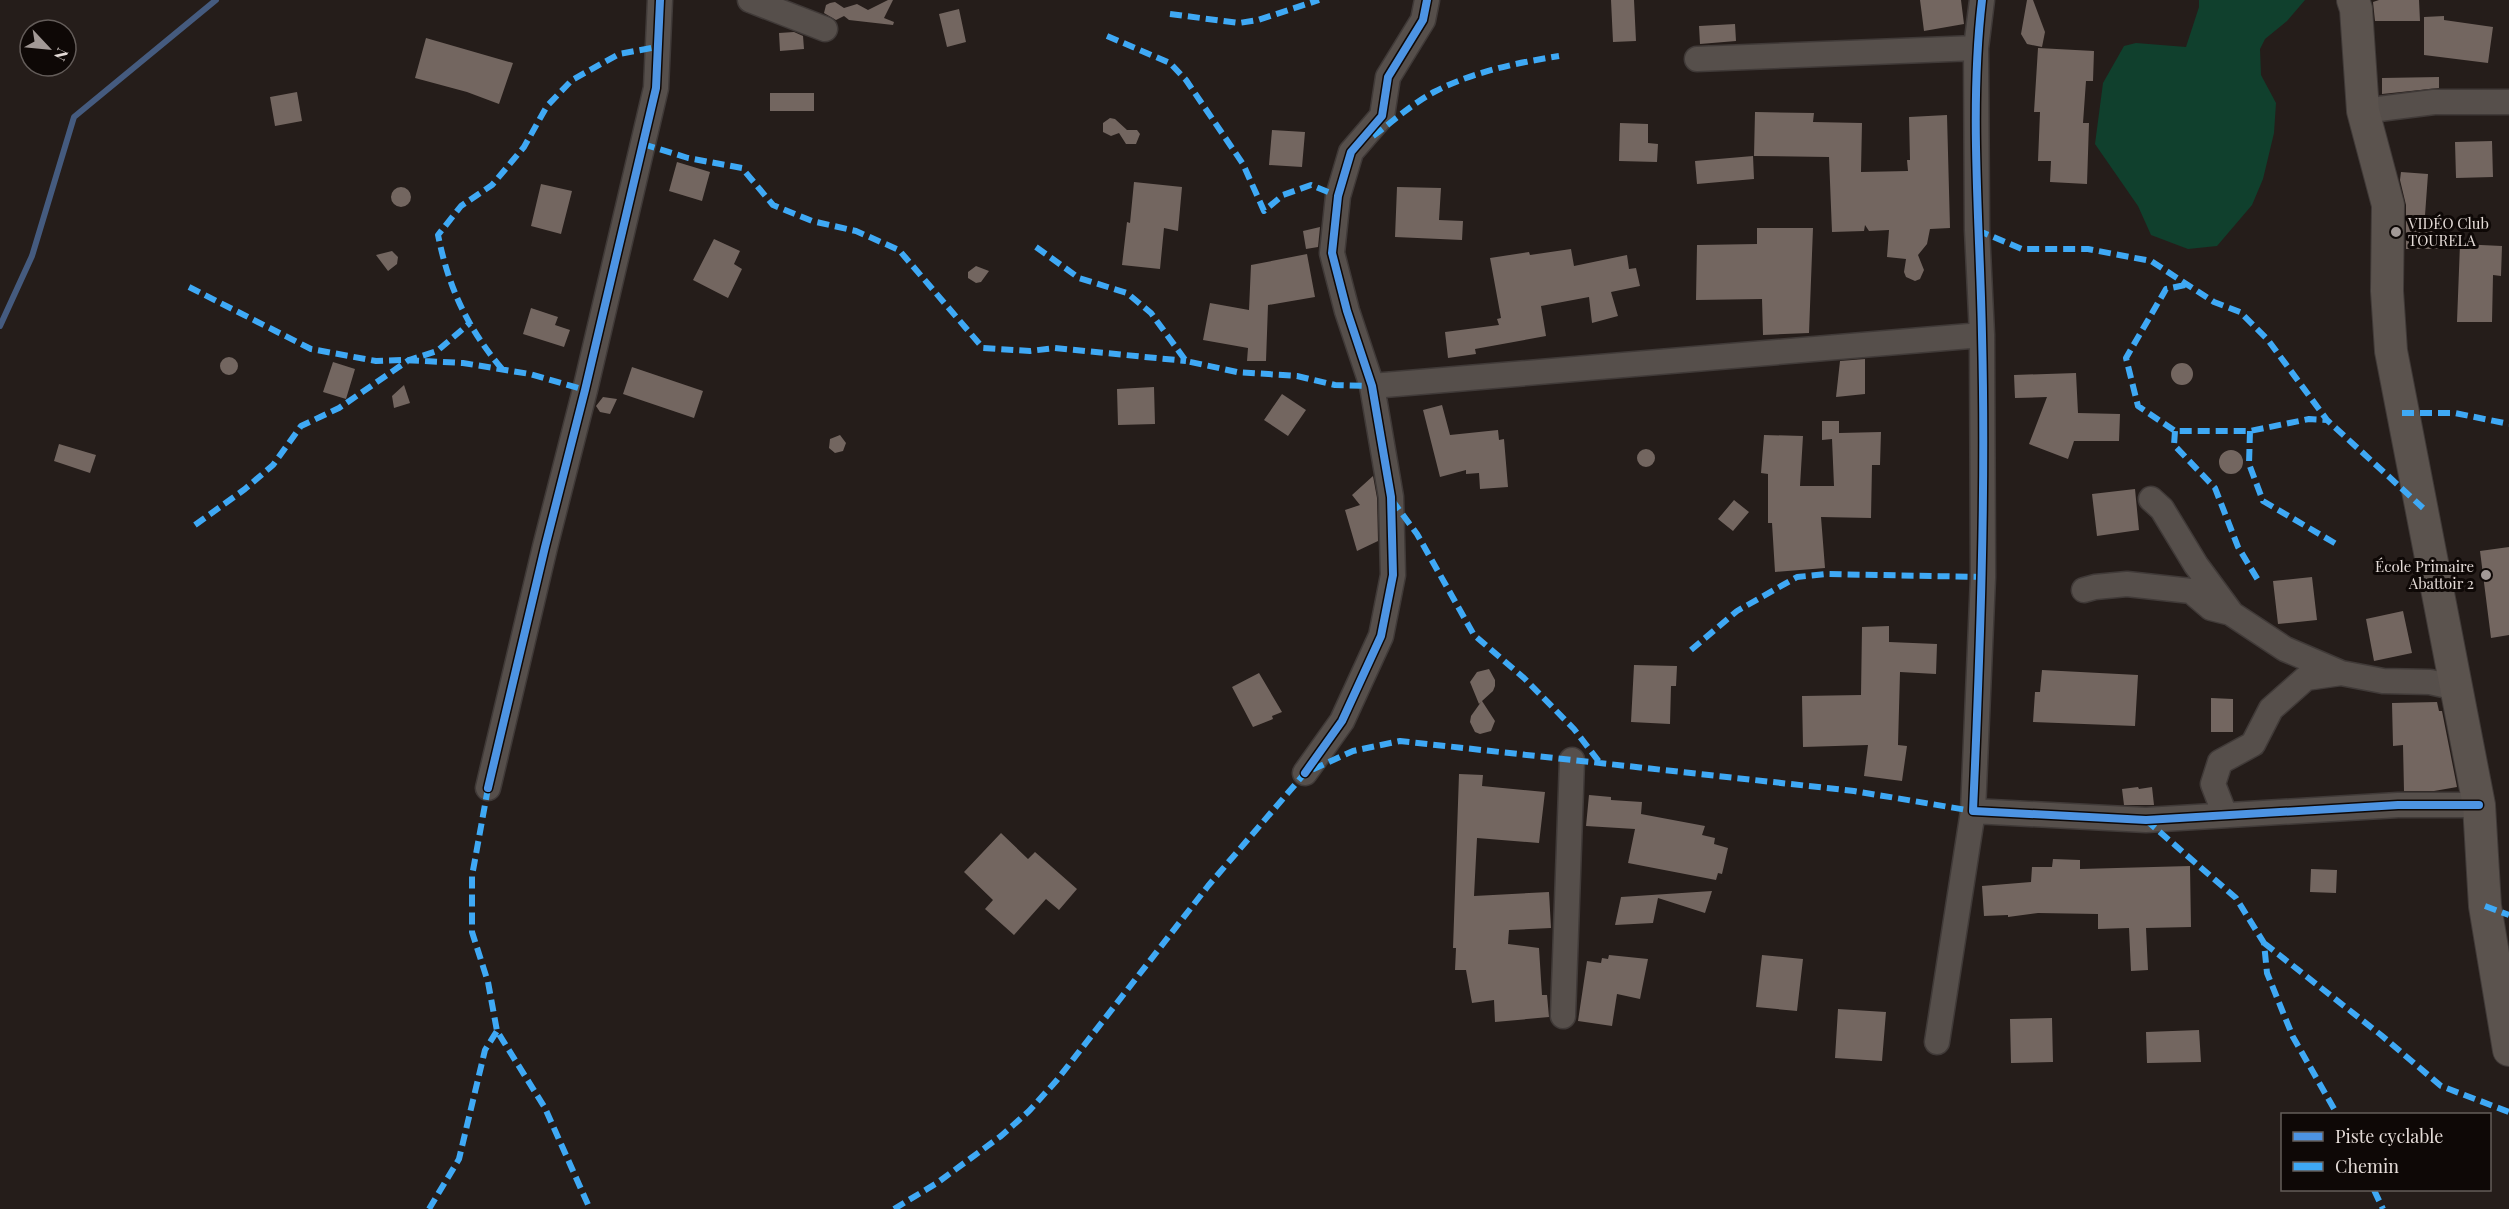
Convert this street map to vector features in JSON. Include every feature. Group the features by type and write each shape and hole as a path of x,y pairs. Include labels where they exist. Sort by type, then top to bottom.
{"main road":[{"path":"2353,0 2356,9 2363,111 2388,205 2387,291 2391,351 2479,804 2485,906 2509,1050"}],"street":[{"path":"488,788 656,88 660,0"},
{"path":"750,0 825,29"},
{"path":"1305,773 1342,721 1381,636 1393,575 1391,497 1372,386 1347,311 1332,253 1338,196 1351,152 1382,116 1388,77 1423,20 1427,0"},
{"path":"1937,1042 1973,811 1983,577 1982,335 1977,230 1976,48 1982,0"},
{"path":"1697,59 1976,48"},
{"path":"2363,111 2434,102 2509,102"},
{"path":"1372,386 1982,335"},
{"path":"2151,499 2162,509 2196,565 2232,614"},
{"path":"2084,590 2095,586 2127,584 2191,591 2211,608 2232,614 2285,649 2341,673 2383,681 2430,682 2457,688"},
{"path":"2225,815 2213,784 2220,762 2253,744 2271,709 2306,678 2341,673"},
{"path":"1563,1016 1572,760"},
{"path":"1973,811 2146,820 2398,805 2479,804"}],"green space":[{"path":"2199,0 2305,0 2287,21 2265,39 2260,49 2261,75 2276,103 2274,133 2263,179 2252,205 2217,246 2188,249 2151,235 2138,206 2095,144 2103,83 2124,46 2136,43 2186,47 2199,7"}],"building":[{"path":"888,0 893,0 884,18 894,22 893,25 849,20 844,16 836,20 824,13 826,5 830,3 835,2 844,8 857,4 868,10"},
{"path":"1611,0 1634,0 1636,41 1613,42"},
{"path":"1920,0 1961,0 1964,24 1924,31"},
{"path":"2027,0 2033,0 2045,32 2042,47 2027,44 2021,34"},
{"path":"2419,0 2420,21 2375,21 2373,2"},
{"path":"959,9 966,42 947,47 939,14"},
{"path":"2444,16 2444,20 2493,27 2488,63 2424,55 2424,17"},
{"path":"1735,24 1736,41 1700,44 1699,26"},
{"path":"794,32 803,36 804,49 780,51 779,33"},
{"path":"426,38 513,63 499,104 467,92 415,78"},
{"path":"2038,48 2094,51 2093,81 2086,81 2083,123 2089,123 2087,184 2050,182 2051,161 2038,161 2040,112 2034,112"},
{"path":"2439,77 2439,88 2382,94 2382,78"},
{"path":"297,92 302,121 275,126 270,97"},
{"path":"770,93 814,93 814,111 770,111"},
{"path":"1755,112 1814,113 1813,122 1862,123 1861,172 1908,171 1909,117 1947,115 1950,228 1930,229 1927,244 1918,255 1924,270 1920,279 1915,281 1906,277 1904,272 1906,259 1887,257 1889,230 1869,231 1865,225 1864,231 1832,232 1829,157 1754,156"},
{"path":"1110,118 1115,119 1127,130 1137,130 1140,134 1136,144 1126,144 1119,133 1111,136 1103,132 1103,123"},
{"path":"1620,123 1648,124 1648,143 1658,144 1657,162 1619,161"},
{"path":"1272,130 1305,132 1302,167 1269,165"},
{"path":"2492,141 2493,177 2456,178 2455,142"},
{"path":"1753,156 1754,179 1697,184 1695,161"},
{"path":"677,162 710,172 702,201 669,191"},
{"path":"2401,172 2428,174 2424,229 2442,229 2442,249 2406,249 2406,205 2400,180"},
{"path":"1134,182 1182,187 1178,231 1164,228 1160,269 1122,265 1127,222 1130,223"},
{"path":"541,184 572,191 561,234 531,226"},
{"path":"401,187 408,190 411,197 408,204 401,207 394,204 391,197 394,190"},
{"path":"1397,187 1441,188 1439,220 1463,221 1462,240 1395,237"},
{"path":"1320,227 1318,247 1306,249 1303,231"},
{"path":"1757,228 1813,228 1809,333 1763,335 1762,299 1696,300 1697,245 1757,244"},
{"path":"714,239 740,251 734,264 742,269 728,298 693,280"},
{"path":"2460,244 2502,246 2501,276 2493,275 2492,322 2457,322"},
{"path":"1571,249 1574,266 1627,255 1629,269 1636,268 1640,286 1611,292 1618,316 1592,323 1589,297 1541,306 1546,336 1475,349 1476,354 1448,358 1445,332 1499,325 1497,319 1501,318 1490,258"},
{"path":"392,251 398,257 397,264 388,271 376,255"},
{"path":"1307,254 1315,297 1268,305 1266,361 1247,361 1248,348 1203,340 1210,303 1249,310 1251,265"},
{"path":"976,266 989,271 981,282 976,283 968,278 968,272"},
{"path":"531,308 558,317 555,325 570,330 564,347 523,334"},
{"path":"229,357 235,360 238,366 235,372 229,375 223,372 220,366 223,360"},
{"path":"1865,359 1865,394 1836,397 1840,361"},
{"path":"333,362 355,369 346,399 323,392"},
{"path":"2178,363 2186,363 2193,370 2193,378 2186,385 2178,385 2171,378 2171,370"},
{"path":"632,367 703,391 694,418 623,394"},
{"path":"2076,373 2078,413 2120,414 2119,441 2074,441 2068,459 2029,444 2047,397 2015,398 2014,375"},
{"path":"404,385 410,403 394,408 392,396"},
{"path":"1154,387 1155,424 1118,425 1117,389"},
{"path":"1282,394 1306,410 1288,436 1264,420"},
{"path":"603,397 617,399 610,414 600,412 596,406"},
{"path":"1442,405 1450,435 1498,430 1499,440 1504,439 1508,487 1480,489 1479,473 1466,474 1466,470 1440,477 1423,410"},
{"path":"1822,421 1839,421 1839,433 1881,432 1880,465 1872,465 1871,518 1821,517 1825,568 1775,572 1772,523 1768,523 1768,474 1761,473 1764,435 1803,436 1800,486 1834,486 1832,439 1822,440"},
{"path":"840,435 846,443 843,451 835,453 829,448 830,439"},
{"path":"59,444 96,455 90,473 54,461"},
{"path":"1646,449 1652,452 1655,458 1652,464 1646,467 1640,464 1637,458 1640,452"},
{"path":"2231,450 2236,451 2242,457 2242,467 2236,473 2231,474 2226,473 2220,467 2219,462 2220,457 2226,451"},
{"path":"1373,476 1377,498 1378,541 1357,551 1345,510 1360,505 1352,495"},
{"path":"2135,489 2139,530 2097,536 2092,494"},
{"path":"1734,500 1749,512 1733,531 1718,519"},
{"path":"2509,547 2509,635 2491,638 2480,551"},
{"path":"2312,577 2317,620 2278,624 2273,581"},
{"path":"2403,611 2412,653 2374,661 2366,619"},
{"path":"1889,626 1889,642 1937,644 1936,674 1900,672 1898,745 1907,746 1902,781 1864,776 1868,745 1803,747 1802,696 1861,695 1862,627"},
{"path":"1634,665 1677,666 1676,686 1671,686 1670,724 1631,722"},
{"path":"1489,669 1495,680 1495,686 1482,701 1495,721 1491,731 1480,734 1475,732 1470,722 1471,716 1481,702 1479,704 1470,682 1477,672"},
{"path":"2042,670 2138,675 2135,726 2033,722 2035,692 2040,692"},
{"path":"1259,673 1282,712 1272,716 1273,719 1253,727 1232,687"},
{"path":"2211,698 2233,699 2233,732 2211,732"},
{"path":"2437,702 2439,711 2442,711 2457,787 2434,791 2404,791 2403,745 2393,746 2392,703"},
{"path":"1459,774 1483,775 1482,786 1545,792 1539,843 1477,838 1474,896 1549,892 1551,928 1509,930 1508,944 1539,948 1542,995 1547,995 1549,1017 1495,1022 1494,1000 1472,1003 1466,970 1455,970 1456,948 1453,948"},
{"path":"2138,787 2139,789 2152,787 2154,805 2124,805 2122,789"},
{"path":"1589,795 1611,797 1611,800 1642,802 1641,814 1705,826 1702,835 1715,838 1714,844 1728,848 1722,874 1718,873 1716,880 1628,863 1635,829 1586,826"},
{"path":"1001,833 1028,859 1035,852 1077,889 1059,910 1046,899 1014,935 985,909 993,900 964,872"},
{"path":"2053,859 2080,860 2080,869 2190,866 2191,927 2146,928 2148,970 2131,971 2129,928 2098,929 2098,914 2038,913 2008,917 2008,915 1984,916 1982,886 2031,882 2032,867 2052,867"},
{"path":"2311,869 2337,870 2336,893 2310,892"},
{"path":"1712,891 1705,913 1658,898 1653,923 1615,925 1621,897"},
{"path":"1609,955 1648,959 1640,999 1617,994 1612,1026 1578,1021 1587,961 1601,963 1602,958 1608,959"},
{"path":"1762,955 1803,959 1797,1011 1756,1007"},
{"path":"1838,1009 1886,1012 1882,1061 1835,1058"},
{"path":"2052,1018 2053,1062 2011,1063 2010,1019"},
{"path":"2199,1030 2201,1062 2147,1063 2146,1032"}],"waterway":[{"path":"0,326 32,256 74,117 216,0"}],"marked path":[{"path":"1170,14 1239,23 1258,20 1319,0"},
{"path":"1107,36 1170,63 1186,80 1243,164 1264,211 1283,195 1311,185 1338,196"},
{"path":"502,369 479,338 461,306 442,255 438,235 461,206 492,185 524,147 547,106 572,80 619,54 657,47"},
{"path":"1373,136 1418,102 1449,85 1495,69 1559,56"},
{"path":"643,144 688,158 742,168 773,205 812,221 856,231 899,250 983,348 1030,351 1055,348 1186,361"},
{"path":"1977,230 2022,249 2088,249 2151,261 2214,302 2240,312 2268,340 2327,420 2423,508"},
{"path":"1036,247 1079,278 1127,293 1151,313 1186,361 1237,372 1297,376 1335,385 1372,386"},
{"path":"2185,285 2166,289 2126,358 2138,406 2175,431 2250,431 2309,419 2327,420"},
{"path":"189,287 311,349 376,361 463,363 530,374 585,390"},
{"path":"195,525 245,489 273,465 301,426 339,408 409,360 437,351 470,323"},
{"path":"2402,413 2455,413 2509,424"},
{"path":"2175,431 2174,445 2215,488 2238,547 2258,580"},
{"path":"2250,431 2249,464 2263,501 2338,545"},
{"path":"1392,500 1417,534 1474,635 1524,678 1574,729 1600,763"},
{"path":"1691,650 1737,611 1797,577 1827,574 1983,577"},
{"path":"894,1209 937,1183 1001,1136 1029,1111 1057,1080 1208,886 1305,773 1353,751 1400,741 1854,791 1973,811"},
{"path":"488,788 472,876 472,932 488,982 497,1031 545,1108 590,1209"},
{"path":"2146,820 2236,898 2264,943 2267,973 2293,1037 2336,1113"},
{"path":"2485,906 2509,915"},
{"path":"2264,943 2381,1035 2441,1086 2509,1112"},
{"path":"429,1209 459,1159 485,1050 497,1031"},
{"path":"2374,1191 2383,1209"}],"cycle path":[{"path":"488,788 656,88 660,0"},
{"path":"1305,773 1342,721 1381,636 1393,575 1391,497 1372,386 1347,311 1332,253 1338,196 1351,152 1382,116 1388,77 1423,20 1427,0"},
{"path":"1982,0 1976,84 1976,168 1982,335 1983,514 1973,811 2146,820 2398,805 2479,805"}],"place":[{"name":"VIDÉO Club TOURELA","path":"2396,232"},
{"name":"École Primaire Abattoir 2","path":"2486,575"}]}
